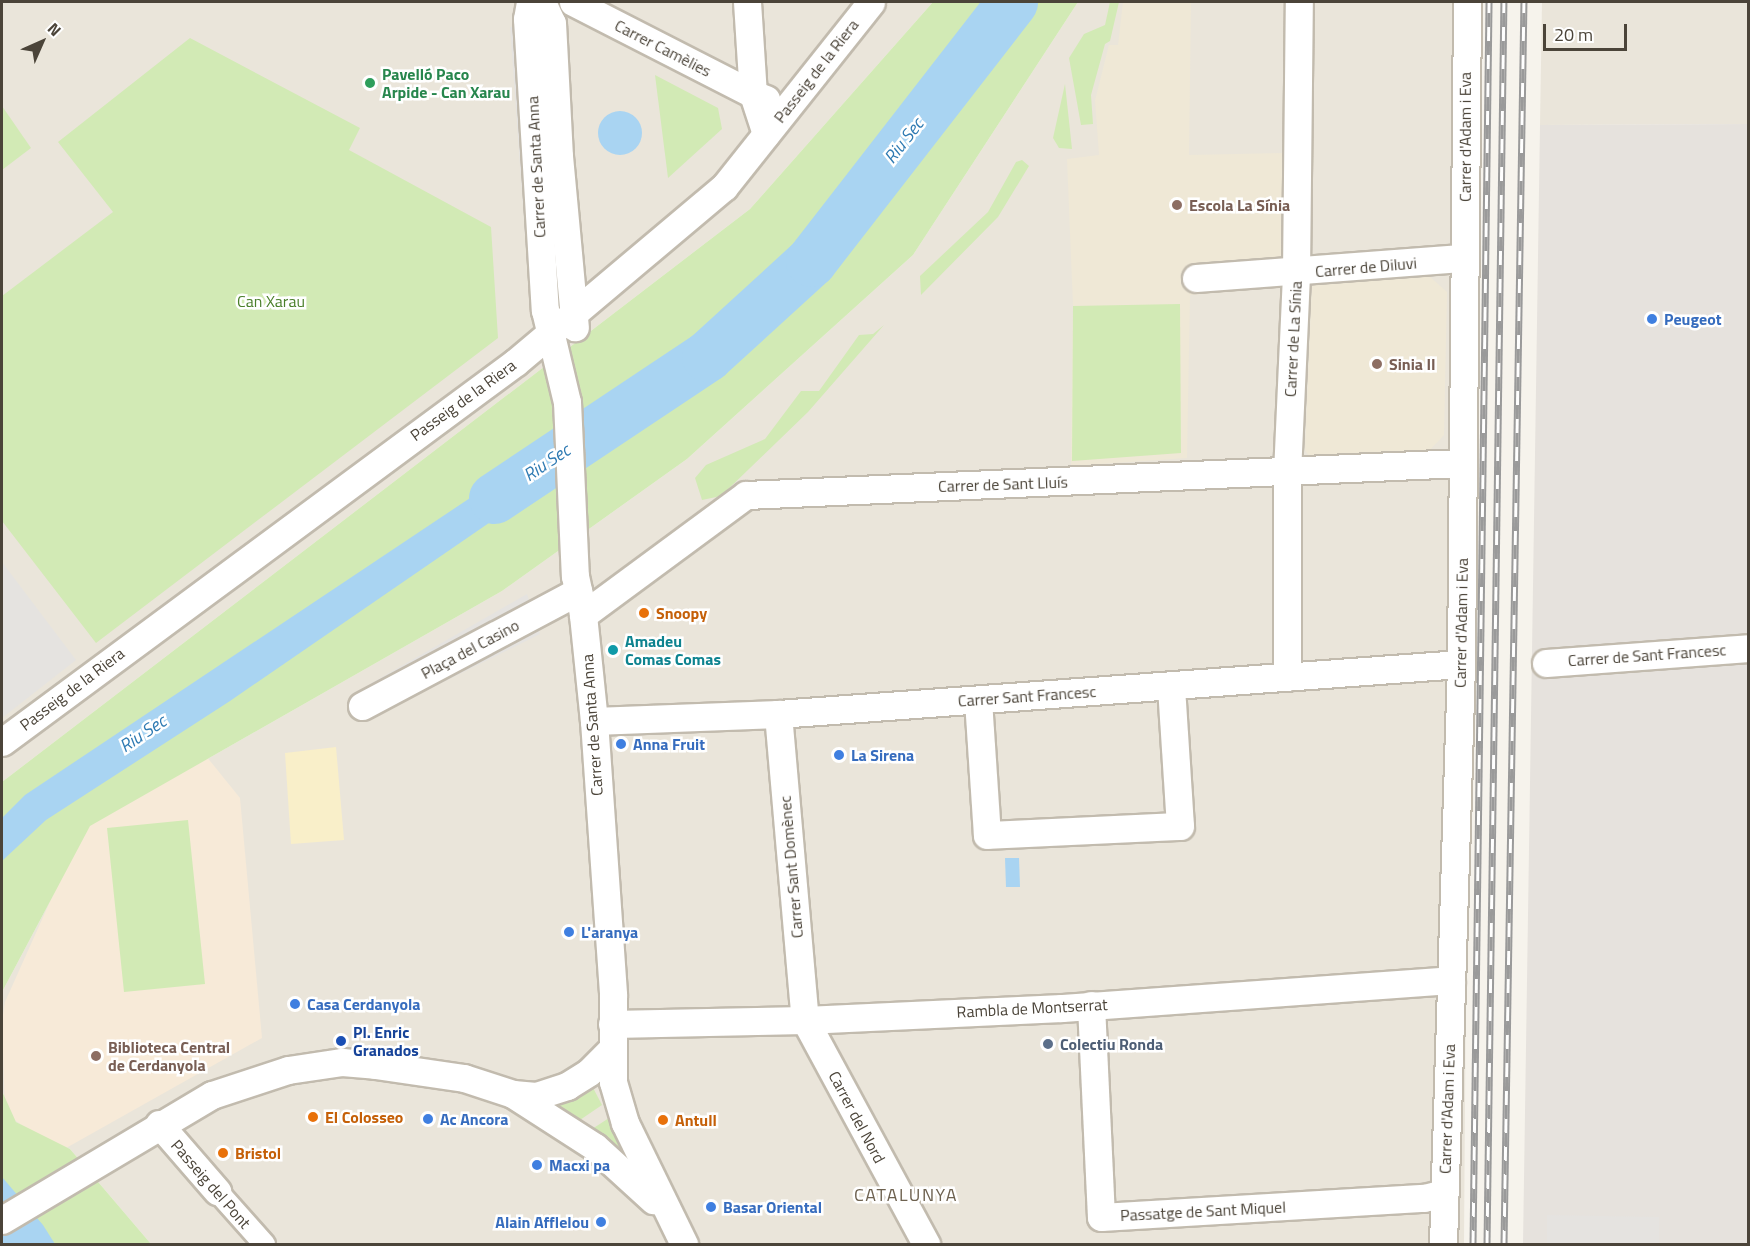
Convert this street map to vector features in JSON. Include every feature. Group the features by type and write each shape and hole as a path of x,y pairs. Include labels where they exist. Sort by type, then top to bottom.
{"street":[{"name":"Carrer de Santa Anna","path":"530,2 527,19 545,310 552,331 567,402"},
{"name":"Carrer de Santa Anna","path":"536,2 546,140 558,156 553,220 556,302 552,331"},
{"name":"Carrer de Santa Anna","path":"542,2 552,23 558,156 573,313 567,402 579,594 594,721 616,1100 665,1211"},
{"name":"Carrer Camèlies","path":"573,2 753,94 771,100 796,96"},
{"path":"747,2 753,94 766,134"},
{"name":"Passeig de la Riera","path":"2,742 516,362 724,187 871,2"},
{"name":"Carrer de La Sínia","path":"1287,676 1287,473 1296,273 1299,2"},
{"name":"Carrer d'Adam i Eva","path":"1443,1245 1461,664 1467,2"},
{"name":"Carrer de Diluvi","path":"1196,278 1296,273 1464,258"},
{"name":"Carrer de Sant Lluís","path":"579,594 746,495 1287,473 1463,463"},
{"name":"Plaça del Casino","path":"362,706 579,594"},
{"name":"Carrer de Sant Francesc","path":"1546,663 1749,648"},
{"name":"Carrer Sant Francesc","path":"594,721 778,714 1461,664"},
{"path":"978,700 987,835 1180,826 1171,685"},
{"name":"Carrer Sant Domènec","path":"778,714 805,1020"},
{"name":"Rambla de Montserrat","path":"612,1037 805,1020 1091,1005 1451,980"},
{"name":"Passatge de Sant Miquel","path":"1091,1005 1101,1216 1424,1198 1444,1193"},
{"name":"Carrer del Nord","path":"805,1020 926,1245"},
{"path":"2,1220 159,1124 240,1083 288,1070 342,1062 464,1078 513,1094 536,1096 567,1086 590,1072 612,1037"},
{"path":"513,1094 595,1147 665,1211 684,1245"},
{"name":"Passeig del Pont","path":"159,1124 264,1245"}],"shaded area":[{"path":"2,2 933,2 750,209 2,782"},
{"path":"1078,2 1473,2 1464,1244 151,1244 70,1149 16,1122 2,1091 2,992 90,826 502,591 687,459 913,255"},
{"name":"Escola La Sínia","path":"1123,2 1191,2 1189,155 1286,153 1282,287 1190,295 1187,458 1071,466 1073,306 1067,159 1099,155 1095,101 1109,45 1118,45"},
{"path":"1542,2 1748,2 1748,124 1540,125"},
{"path":"510,27 518,27 538,303 530,305"},
{"path":"1748,124 1748,1244 1523,1244 1540,125"},
{"name":"Sinia II","path":"1429,276 1447,292 1444,435 1428,452 1309,456 1305,450 1312,283"},
{"path":"2,562 76,660 2,718"},
{"path":"527,594 540,634 369,719 370,684"},
{"path":"202,751 240,798 262,1038 59,1152 5,1113 2,1021 5,1002 87,819"},
{"path":"1547,1215 1659,1217 1659,1244 1547,1244"}],"green space":[{"path":"933,2 1078,2 913,255 687,459 502,591 90,826 2,992 2,782 750,209"},
{"path":"1110,2 1119,2 1110,41 1105,44 1091,95 1093,124 1081,125 1069,58 1084,34 1105,25"},
{"name":"Can Xarau","path":"190,38 360,128 349,150 491,227 498,338 96,643 2,521 2,296 113,212 58,142"},
{"path":"655,75 718,108 722,129 668,178"},
{"path":"1065,84 1072,149 1059,148 1053,138"},
{"path":"2,106 31,148 2,170"},
{"path":"1022,160 1029,166 998,217 921,295 920,276 988,212 1016,162"},
{"path":"1180,304 1181,453 1072,461 1073,306"},
{"path":"884,325 808,412 721,496 702,500 695,478 706,465 765,439 801,391 819,391 859,335 873,334"},
{"path":"188,820 205,984 124,992 107,828"},
{"path":"590,1082 602,1105 577,1122 551,1104"},
{"path":"2,1091 16,1122 70,1149 151,1244 2,1244"},
{"path":"609,1118 640,1171 589,1131"}],"sand":[{"path":"336,747 344,840 291,844 285,753"}],"water":[{"path":"620,111 635,118 642,133 635,148 620,155 605,148 598,133 605,118"},
{"path":"530,458 551,459 531,494 230,701 46,820 2,861 2,818 25,795"},
{"path":"1005,858 1019,858 1020,887 1006,887"},
{"path":"2,1177 43,1225 55,1244 2,1244"}],"waterway":[{"name":"Riu Sec","path":"494,498 707,356 811,261 1012,2"}],"railway":[{"path":"1473,1244 1489,2"},
{"path":"1487,1244 1504,2"},
{"path":"1504,1244 1524,2"}],"place":[{"name":"Pavelló Paco Arpide - Can Xarau","path":"370,83"},
{"name":"Escola La Sínia","path":"1177,205"},
{"name":"Peugeot","path":"1652,319"},
{"name":"Sinia II","path":"1377,364"},
{"name":"Snoopy","path":"644,613"},
{"name":"Amadeu Comas Comas","path":"613,650"},
{"name":"Anna Fruit","path":"621,744"},
{"name":"La Sirena","path":"839,755"},
{"name":"L'aranya","path":"569,932"},
{"name":"Casa Cerdanyola","path":"295,1004"},
{"name":"Pl. Enric Granados","path":"341,1041"},
{"name":"Colectiu Ronda","path":"1048,1044"},
{"name":"Biblioteca Central de Cerdanyola","path":"96,1056"},
{"name":"El Colosseo","path":"313,1117"},
{"name":"Ac Ancora","path":"428,1119"},
{"name":"Antull","path":"663,1120"},
{"name":"Bristol","path":"223,1153"},
{"name":"Macxi pa","path":"537,1165"},
{"name":"Basar Oriental","path":"711,1207"},
{"name":"Alain Afflelou","path":"601,1222"}],"district":[{"name":"CATALUNYA","path":"906,1195"}]}
